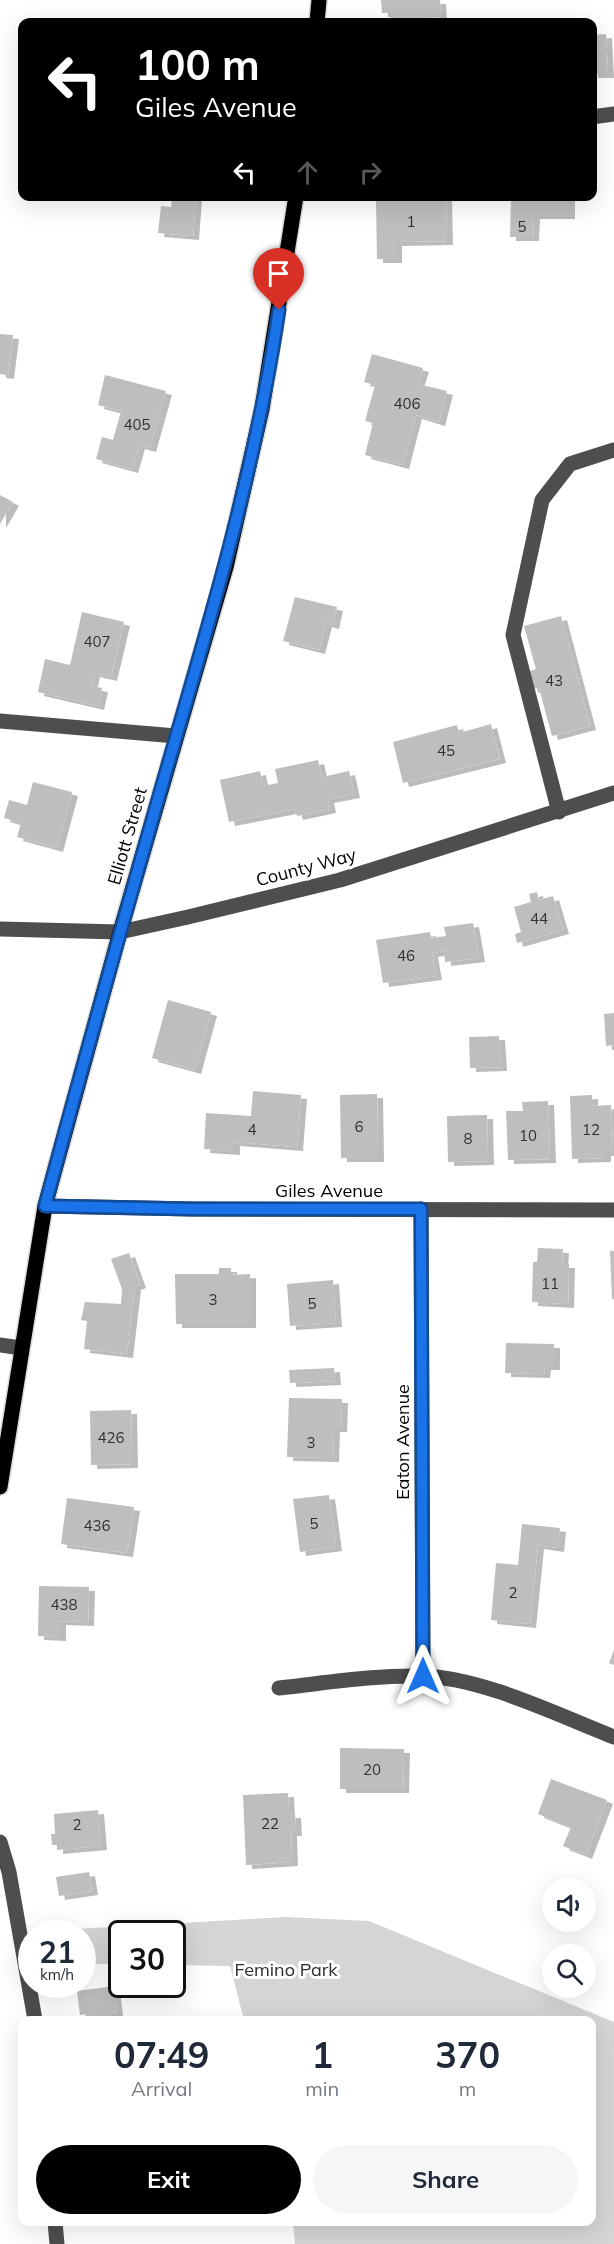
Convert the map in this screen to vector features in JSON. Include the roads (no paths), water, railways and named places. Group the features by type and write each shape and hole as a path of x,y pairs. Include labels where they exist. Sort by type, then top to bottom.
{"main road":[{"path":"317,18 319,0"},
{"name":"Elliott Street","path":"0,1487 45,1206 120,932 226,567 262,409 295,201"}],"street":[{"path":"597,116 614,114"},
{"path":"559,812 513,635 542,500 570,464 614,450"},
{"path":"0,721 177,736"},
{"name":"County Way","path":"0,929 120,932 188,917 340,880 614,793"},
{"name":"Giles Avenue","path":"45,1206 192,1209 614,1210"},
{"name":"Eaton Avenue","path":"421,1209 423,1676"},
{"path":"0,1345 21,1348"},
{"path":"279,1688 365,1679 423,1676 467,1683 512,1696 614,1737"},
{"path":"1,1844 9,1872 34,2016"},
{"path":"55,2226 57,2244"}],"park label":[{"name":"Femino Park","path":"286,1969"}]}
